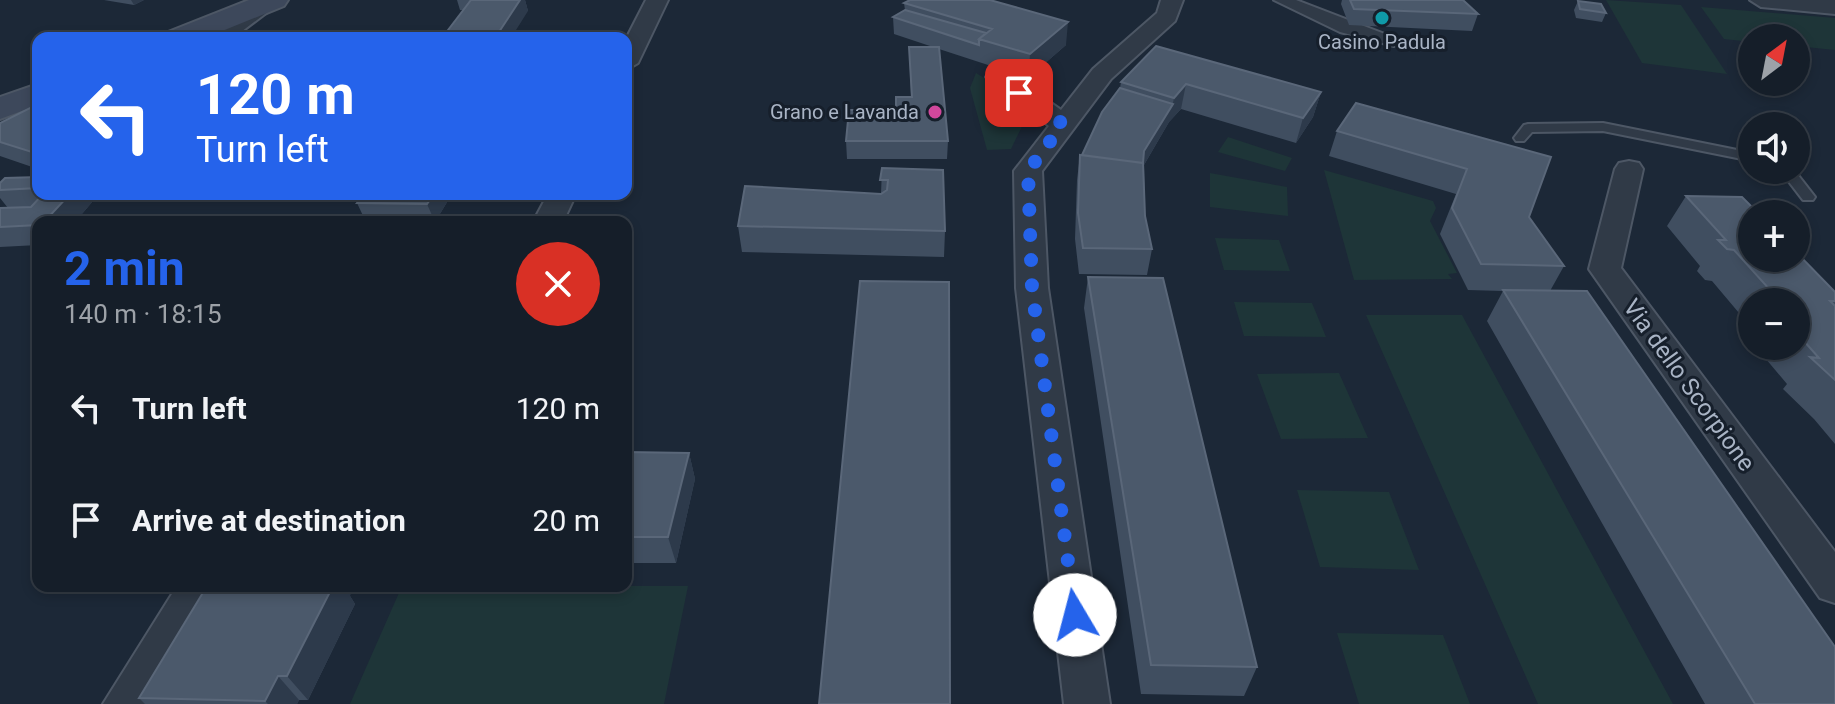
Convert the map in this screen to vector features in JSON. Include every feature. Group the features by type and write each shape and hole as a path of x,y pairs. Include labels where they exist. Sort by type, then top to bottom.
{"main road":[{"path":"194,32 270,2"},
{"path":"0,109 32,96"}],"street":[{"path":"632,51 657,0"},
{"path":"1282,0 1346,28 1394,41"},
{"path":"1761,0 1835,7"},
{"path":"227,32 270,2"},
{"path":"1087,704 1032,288 1028,171 1102,74 1170,8"},
{"path":"998,77 1063,124"},
{"path":"0,133 32,115"},
{"name":"Via dello Scorpione","path":"1629,169 1605,269 1835,585"},
{"path":"126,704 196,592"}],"lane":[{"path":"1520,138 1528,128 1603,127 1738,154"},
{"path":"1798,184 1808,197"}],"green space":[{"path":"1606,0 1681,5 1727,74 1642,63"},
{"path":"1701,7 1835,18 1835,50 1810,47 1810,24 1738,24 1738,40 1724,39"},
{"path":"976,73 1014,96 1028,114 1011,149 987,150 970,88"},
{"path":"1228,137 1292,158 1285,171 1218,152"},
{"path":"1324,170 1433,201 1436,208 1430,221 1457,273 1448,274 1452,279 1354,280"},
{"path":"1210,173 1287,187 1288,216 1210,207"},
{"path":"1215,238 1279,240 1290,271 1224,270"},
{"path":"1234,302 1312,303 1326,337 1244,336"},
{"path":"1366,315 1462,315 1673,704 1538,704"},
{"path":"1339,373 1368,438 1281,439 1257,374"},
{"path":"1297,490 1389,492 1419,570 1320,567"},
{"path":"632,586 688,586 664,704 350,704 399,592 632,592"},
{"path":"1337,633 1443,635 1470,704 1359,704"}],"building":[{"path":"471,0 520,0 499,32 447,32"},
{"path":"910,0 990,0 1068,22 1030,54 979,39 992,29 904,3"},
{"path":"1350,0 1463,0 1478,14 1354,9"},
{"path":"1578,1 1601,4 1606,13 1580,9"},
{"path":"905,10 986,33 979,39 979,45 893,17"},
{"path":"1156,46 1321,92 1303,118 1186,84 1174,98 1121,82"},
{"path":"909,47 939,47 948,141 846,141 849,110 896,110 896,97 912,97"},
{"path":"1120,88 1173,104 1144,151 1143,163 1082,155 1102,112"},
{"path":"1356,103 1551,157 1529,217 1564,266 1481,264 1452,208 1467,169 1337,131"},
{"path":"32,107 32,152 0,142 0,123"},
{"path":"1080,155 1143,163 1145,216 1152,249 1083,248 1078,213"},
{"path":"882,168 943,170 945,231 738,226 745,186 881,194 887,190 888,180 880,180"},
{"path":"32,177 32,188 0,190 0,183 5,178"},
{"path":"1686,196 1742,197 1745,200 1738,200 1738,254 1718,240 1726,240"},
{"path":"37,200 64,200 50,216 32,216 32,225 0,227 0,208 31,207"},
{"path":"359,200 430,200 427,204 357,203"},
{"path":"1810,266 1835,292 1835,301 1830,301 1835,306 1835,380 1810,357 1819,358 1810,348 1810,288 1768,288 1754,272 1810,272"},
{"path":"1088,277 1163,278 1257,667 1151,665"},
{"path":"860,281 949,282 950,704 819,704"},
{"path":"1503,290 1587,291 1835,647 1835,704 1755,704"},
{"path":"632,452 689,453 668,537 632,537"},
{"path":"203,592 330,592 287,676 278,676 265,701 139,698"}],"place":[{"name":"Casino Padula","path":"1382,18"},
{"name":"Grano e Lavanda","path":"935,112"}],"route":[{"path":"1019,93 1063,124 1028,171 1032,288 1075,615"}]}
